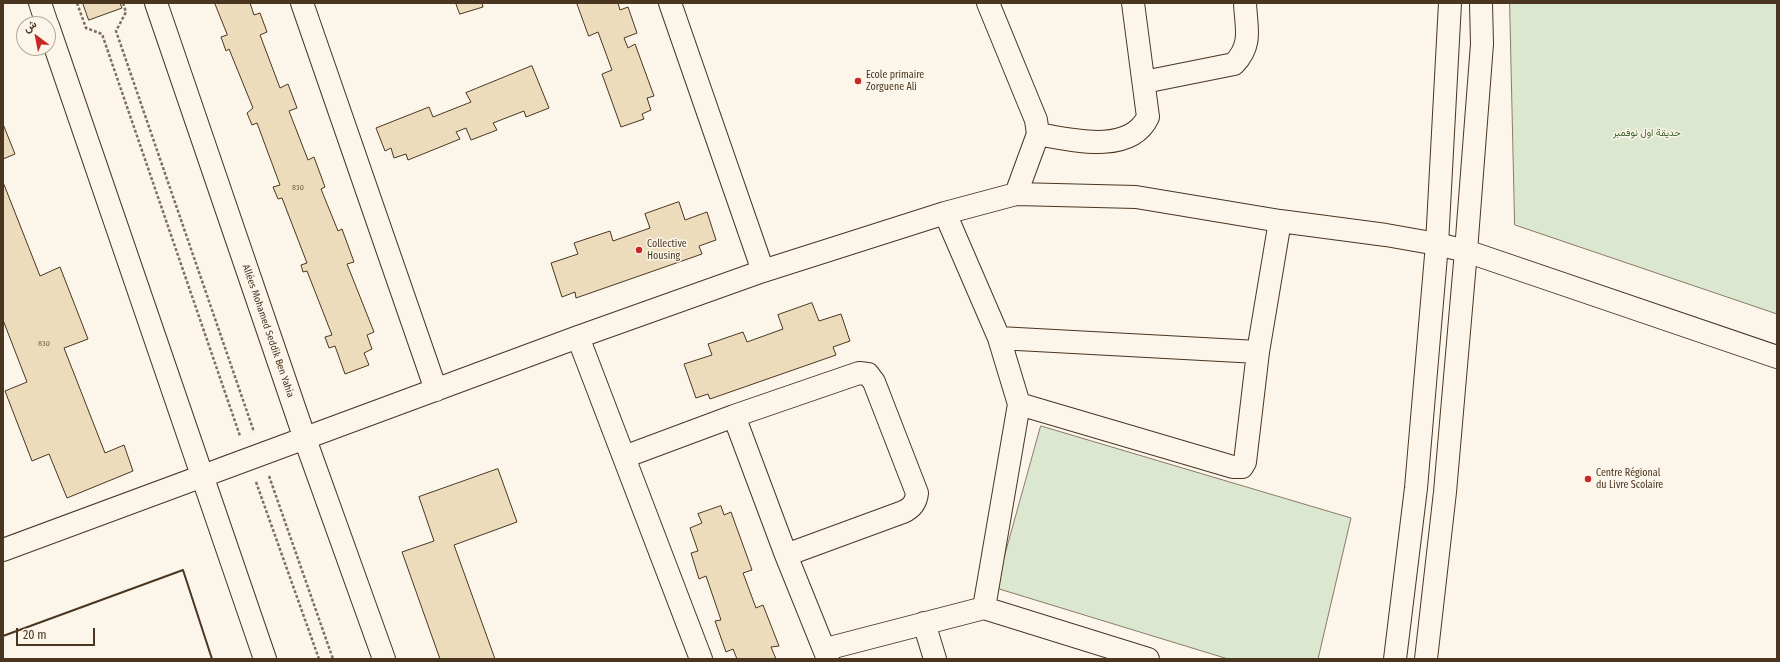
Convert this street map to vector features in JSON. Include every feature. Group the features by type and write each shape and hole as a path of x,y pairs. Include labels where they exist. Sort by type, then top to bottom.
{"street":[{"path":"40,3 45,16"},
{"name":"Allées Mohamed Seddik Ben Yahia","path":"156,3 305,439 384,659"},
{"path":"302,3 436,390"},
{"path":"670,3 764,271"},
{"path":"988,3 1036,120 1038,134 1016,194"},
{"path":"1038,134 1084,142 1101,142 1134,135 1144,127 1148,117 1133,3"},
{"path":"1144,82 1234,64 1242,55 1247,42 1245,3"},
{"path":"1395,659 1416,488 1437,244 1450,3"},
{"path":"1426,659 1445,492 1466,251 1482,44 1481,3"},
{"path":"56,48 265,659"},
{"path":"4,547 305,439 578,337 764,271 945,213 1016,194 1136,197 1280,221 1437,244 1466,251 1777,357"},
{"path":"945,213 999,338 1019,404 984,608"},
{"path":"1019,404 1237,468 1242,467 1245,462 1258,352 1280,221"},
{"path":"578,337 701,659"},
{"path":"999,338 1258,352"},
{"path":"624,457 734,416 858,373 868,374 874,382 917,493 914,504 903,512 786,555"},
{"path":"734,416 786,555 827,654 924,623 984,608 1148,659"},
{"path":"924,623 935,659"}],"path":[{"path":"77,3 86,28 102,34 255,456 333,659"},
{"path":"123,3 126,12 116,32 255,456 319,659"}],"green space":[{"name":"حديقة اول نوفمبر","path":"1510,3 1777,3 1777,314 1515,225"},
{"path":"1041,426 1351,518 1318,659 1228,659 996,588"}],"building":[{"path":"83,3 120,3 122,8 89,20"},
{"path":"215,3 250,3 254,15 260,13 267,32 260,35 280,88 288,84 297,108 289,111 308,160 314,157 325,187 321,189 338,231 342,229 354,262 347,264 374,332 367,335 372,349 364,353 369,365 345,374 335,346 329,348 325,337 332,335 307,271 303,272 301,265 307,263 282,198 278,199 273,187 280,185 257,123 252,125 247,113 253,108 229,49 226,51 221,37 227,35"},
{"path":"456,3 482,3 483,7 460,14"},
{"path":"577,3 618,3 620,10 628,7 637,33 624,38 628,48 635,44 654,96 647,98 651,110 642,114 644,119 621,127 602,74 612,70 598,32 589,36"},
{"path":"532,66 549,108 526,117 524,111 493,123 497,130 471,140 466,128 456,132 460,139 408,160 406,154 394,158 391,148 385,151 376,128 429,107 433,117 471,102 466,93"},
{"path":"3,124 15,154 3,159"},
{"path":"3,182 40,276 60,267 88,339 64,348 105,453 124,445 133,471 67,498 49,454 32,461 5,391 27,382 3,320"},
{"name":"Collective Housing","path":"679,202 685,220 707,212 716,240 699,246 702,254 576,298 575,292 562,297 551,263 578,254 574,243 610,231 613,241 650,228 645,214"},
{"path":"812,303 819,321 841,314 850,341 833,347 836,355 710,399 708,394 696,398 684,364 712,355 708,344 743,332 747,342 783,329 778,315"},
{"path":"498,469 517,522 454,545 495,659 440,659 402,552 434,541 419,497"},
{"path":"721,506 724,515 731,512 752,570 743,573 756,608 763,605 779,646 771,647 776,659 737,659 733,649 726,652 715,621 721,620 706,576 699,579 691,553 698,551 690,528 702,523 698,514"}],"wall":[{"path":"3,636 183,570 212,659"}],"place":[{"name":"Ecole primaire Zorguene Ali","path":"858,81"},
{"name":"Collective Housing","path":"639,250"},
{"name":"Centre Régional du Livre Scolaire","path":"1588,479"}]}
